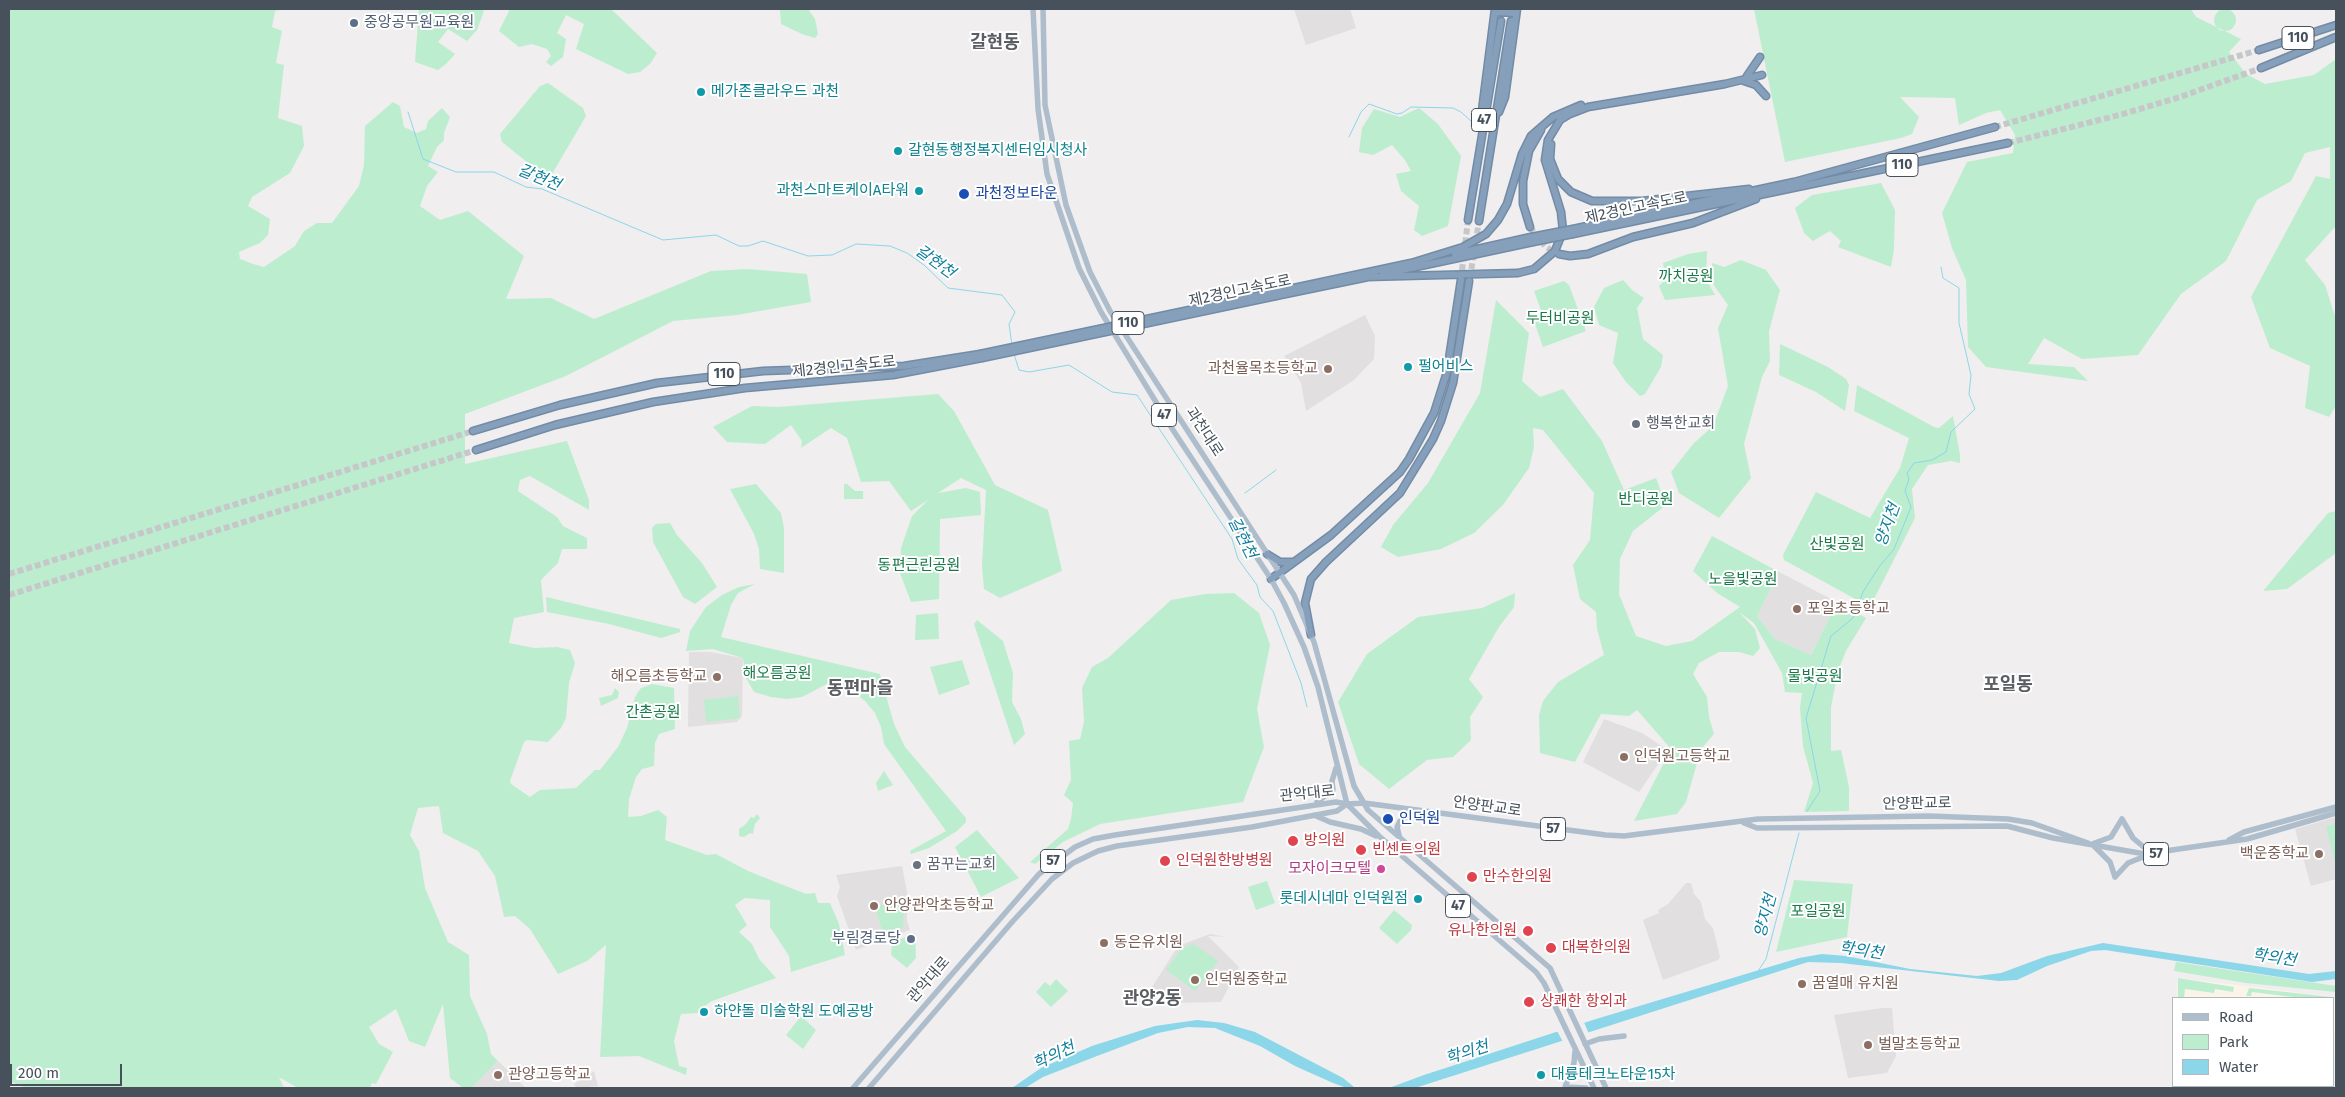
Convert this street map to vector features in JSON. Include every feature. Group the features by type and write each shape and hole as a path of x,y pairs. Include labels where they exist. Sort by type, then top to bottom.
{"highway":[{"path":"1481,141 1480,117 1493,11 1515,14"},
{"name":"47","path":"1479,221 1515,14"},
{"name":"47","path":"1468,220 1501,21"},
{"name":"110","path":"2259,50 2336,25"},
{"name":"110","path":"2261,68 2336,38"},
{"path":"1747,76 1760,56"},
{"path":"1366,277 1518,273 1529,271 1541,265 1555,251 1563,231 1560,212 1546,166 1546,146 1553,129 1560,120 1575,111 1741,81 1762,73 1590,103 1558,114 1539,128 1528,141 1507,204 1490,230 1464,247 1408,264"},
{"path":"1741,81 1754,84 1766,96"},
{"path":"1588,108 1573,114 1560,124 1552,138 1550,150 1550,159 1555,174 1562,184 1576,195 1592,201 1606,202 1642,201 1744,188 1764,191"},
{"path":"1530,227 1524,210 1522,193 1526,163 1538,135 1558,114"},
{"name":"제2경인고속도로","path":"1796,185 1995,127"},
{"name":"제2경인고속도로","path":"1275,294 1366,277 1764,191 2008,143"},
{"path":"1559,254 1581,256 1633,237 1687,225 1740,206 1764,191"},
{"name":"제2경인고속도로","path":"476,450 555,425 661,400 745,388 869,378 925,370 981,356 1408,264 1532,240"},
{"path":"1271,578 1331,535 1400,472 1423,434 1441,392 1453,342 1461,280"},
{"path":"1312,635 1305,603 1311,579 1326,562 1400,493 1433,439 1448,403 1460,346 1469,281"},
{"name":"제2경인고속도로","path":"472,431 560,405 657,383 763,371 904,366 981,356"},
{"path":"1267,554 1280,562 1294,562"}],"main road":[{"name":"과천대로","path":"1033,9 1038,109 1047,174 1079,268 1101,312 1173,430 1271,578 1304,647 1318,687 1336,768 1347,804"},
{"name":"과천대로","path":"1043,9 1047,114 1066,205 1090,272 1110,311 1294,595 1312,635 1354,786 1364,803"},
{"path":"1313,805 1324,799 1332,790 1332,781 1336,768"},
{"name":"관악대로","path":"853,1088 1035,878 1075,847 1093,839 1115,835 1313,805 1336,802 1347,804"},
{"name":"안양판교로","path":"1347,804 1364,803 1624,836 1703,825 1742,823 1758,819 1928,816 2008,818 2032,823 2120,851 2152,854 2247,839 2336,813"},
{"name":"47","path":"1364,803 1368,810 1400,839 1541,958 1556,980 1606,1088"},
{"name":"47","path":"1347,804 1384,840 1536,972 1544,983 1594,1088"},
{"name":"관악대로","path":"869,1088 1013,922 1052,879 1073,863 1098,851 1117,846 1237,829 1338,811 1347,804"},
{"name":"안양판교로","path":"2225,842 2244,832 2336,807"},
{"path":"1400,839 1397,827 1400,821 1416,810"},
{"path":"1314,815 1330,822 1361,829 1384,840"},
{"path":"2122,819 2133,838 2152,854 2128,863 2115,878 2110,862 2090,843 2111,837 2122,819"},
{"name":"안양판교로","path":"1742,823 1757,828 2007,826 2053,838 2090,843"},
{"path":"1584,1043 1624,1036"},
{"path":"1574,1048 1574,1063 1565,1088 1586,1088"}],"shaded area":[{"path":"1294,9 1350,9 1356,28 1306,45"},
{"name":"과천율목초등학교","path":"1365,315 1375,336 1374,359 1354,380 1306,411 1301,383 1284,356"},
{"name":"포일초등학교","path":"1779,572 1837,602 1811,655 1775,639 1757,616"},
{"name":"해오름초등학교","path":"689,652 710,652 743,658 742,716 737,722 688,727"},
{"name":"인덕원고등학교","path":"1604,719 1642,733 1666,749 1666,753 1639,792 1583,762"},
{"name":"백운중학교","path":"2336,817 2336,879 2311,886 2295,829"},
{"name":"안양관악초등학교","path":"902,866 907,892 907,920 910,930 856,950 837,896 840,887 836,875"},
{"path":"1686,883 1691,883 1694,894 1701,902 1705,919 1713,928 1720,957 1718,960 1663,980 1643,920 1659,913 1658,910 1668,904"},
{"name":"인덕원중학교","path":"1210,934 1227,937 1208,936 1239,967 1221,1002 1171,1003 1149,992 1178,946"},
{"path":"2178,978 2336,997 2335,1028 2335,997 2177,997"},
{"name":"벌말초등학교","path":"1892,1008 1896,1056 1887,1073 1848,1078 1834,1015"},
{"name":"관양고등학교","path":"498,1061 526,1088 471,1088"},
{"path":"594,1071 598,1086 576,1088 574,1084"},
{"path":"2184,1087 2309,1087 2308,1088"}],"green space":[{"name":"간촌공원","path":"9,9 286,9 275,11 272,27 282,31 276,63 284,65 278,118 302,126 304,146 290,173 252,197 248,206 270,219 268,235 260,243 239,252 240,259 253,264 264,267 295,246 304,231 317,223 332,223 359,186 364,165 365,126 393,102 400,106 404,127 417,133 426,129 428,121 442,108 450,117 444,133 444,140 437,147 428,166 438,172 427,186 420,206 440,220 468,211 524,256 506,299 551,298 594,319 711,271 748,269 807,274 811,302 737,315 673,321 566,376 465,414 465,464 567,441 589,500 589,510 530,476 520,480 518,491 557,517 563,526 587,538 587,549 562,549 558,563 541,580 544,612 514,618 509,643 534,648 557,647 570,650 575,663 569,683 566,718 561,728 548,742 527,740 524,742 510,781 511,784 530,797 540,790 576,788 595,770 600,770 618,747 627,728 635,697 641,688 652,684 674,688 675,729 659,734 655,743 654,766 642,769 636,777 629,799 628,817 641,816 658,810 667,817 665,840 707,855 716,854 748,871 806,894 815,893 818,903 830,903 839,924 845,955 791,972 789,956 770,927 770,900 745,898 735,905 747,925 739,932 752,944 759,959 776,978 712,1001 698,1013 681,1014 674,1041 679,1066 687,1068 686,1075 639,1056 600,1057 606,945 587,961 558,974 530,929 515,916 504,917 495,876 478,851 443,833 439,806 418,808 410,835 419,851 425,888 448,942 469,955 470,996 487,1034 491,1054 498,1061 471,1088 463,1088 450,1078 443,1004 425,1047 409,1041 396,1009 369,1027 379,1044 393,1052 376,1084 372,1083 370,1088 298,1088 279,1077 284,1088 26,1088 9,1081"},
{"path":"419,9 483,9 484,11 477,30 467,41 448,29 438,42 455,54 438,70 415,62"},
{"path":"510,9 611,9 657,53 650,64 640,72 628,74 576,49 584,24 566,15 557,33 566,39 563,57 551,66 546,62 551,56 547,49 532,44 519,47 499,31"},
{"path":"780,9 808,9 815,19 818,34 815,38 781,24"},
{"path":"1754,9 2191,9 2196,17 2241,39 2229,52 2246,74 2265,84 2314,75 2336,59 2336,226 2305,260 2325,285 2336,319 2336,406 2329,417 2305,408 2310,366 2270,348 2251,297 2316,176 2330,179 2330,147 2305,153 2291,181 2257,200 2226,261 2181,294 2138,355 2082,359 2044,338 2028,364 2074,367 2088,381 1986,367 1968,347 1966,280 1952,248 1942,213 1967,162 2013,153 2015,135 2000,110 1986,113 1959,125 1955,98 1900,97 1919,117 1912,134 1901,138 1785,162"},
{"path":"2225,9 2233,12 2236,20 2233,28 2225,31 2217,28 2214,20 2217,12"},
{"path":"548,83 583,108 586,116 552,174 543,175 502,142 500,134 540,86"},
{"path":"1419,108 1438,124 1461,156 1448,226 1422,236 1414,230 1419,206 1401,191 1396,174 1411,171 1405,160 1392,145 1373,155 1359,152 1362,128 1374,109 1400,117"},
{"path":"1881,183 1895,210 1894,249 1891,267 1838,247 1841,241 1830,231 1813,241 1804,233 1795,208 1812,195"},
{"name":"까치공원","path":"1707,251 1706,279 1715,295 1665,300 1659,286 1666,279 1663,263 1688,254"},
{"path":"1741,260 1766,270 1780,290 1769,331 1770,361 1762,377 1744,444 1751,478 1719,518 1679,493 1671,472 1694,443 1713,426 1728,386 1718,328 1728,305 1713,284 1712,263 1724,267"},
{"path":"1623,280 1632,290 1644,298 1637,308 1643,339 1663,355 1661,367 1645,394 1640,396 1626,382 1613,363 1618,333 1599,325 1594,307 1604,288"},
{"name":"두터비공원","path":"1564,281 1569,285 1586,331 1543,347 1533,318 1542,313 1534,291"},
{"path":"1496,300 1529,333 1522,381 1540,397 1563,389 1602,441 1624,490 1656,478 1666,505 1633,531 1620,559 1619,594 1636,636 1666,646 1692,641 1740,607 1717,593 1693,571 1712,536 1779,572 1757,616 1775,639 1811,655 1837,602 1866,618 1846,651 1838,671 1831,707 1831,751 1841,750 1849,787 1849,811 1804,812 1813,783 1803,746 1800,708 1802,693 1785,692 1782,673 1754,623 1739,612 1755,629 1760,648 1753,656 1739,652 1719,652 1699,663 1693,674 1707,697 1709,717 1714,734 1701,749 1686,802 1677,814 1634,821 1671,749 1637,710 1629,716 1601,714 1575,762 1540,753 1539,715 1543,701 1558,682 1604,655 1597,629 1596,612 1580,599 1573,565 1590,540 1594,493 1543,430 1533,428 1534,447 1529,468 1503,505 1474,533 1441,549 1398,557 1381,547 1393,525 1428,483 1480,393"},
{"path":"1780,344 1828,367 1846,379 1849,385 1845,411 1816,392 1779,375"},
{"name":"산빛공원","path":"1857,385 1934,427 1939,428 1953,416 1960,455 1960,463 1951,461 1928,465 1912,489 1915,518 1870,607 1784,560 1783,555 1816,492 1870,518 1900,468 1909,438 1854,411"},
{"name":"동편근린공원","path":"938,394 954,411 995,485 1048,510 1062,571 1000,598 984,589 982,566 986,490 961,478 938,493 966,488 980,492 981,515 940,519 939,599 911,602 900,573 901,548 912,516 928,500 911,511 889,481 861,482 847,438 831,428 801,448 802,441 791,425 765,444 727,442 713,427 752,406 778,407"},
{"path":"756,484 781,513 784,528 784,573 760,569 759,549 754,534 730,489"},
{"path":"844,484 847,484 855,491 863,491 863,499 844,499"},
{"path":"2336,511 2336,553 2287,589 2263,591 2328,513"},
{"path":"670,523 677,535 702,563 717,587 695,604 683,597 653,542 652,528 656,524"},
{"name":"해오름공원","path":"755,584 738,593 731,605 721,637 880,674 894,724 905,747 966,818 966,822 957,831 929,848 911,854 910,851 946,831 884,744 881,727 875,713 853,691 841,684 827,684 802,697 787,699 771,697 754,692 746,678 743,658 713,649 686,651 690,631 706,607 722,595 739,587"},
{"path":"1234,593 1259,613 1270,645 1257,709 1264,747 1243,802 1100,824 1063,842 1035,864 1030,862 1068,829 1073,803 1064,795 1071,780 1069,741 1080,739 1084,722 1082,688 1092,667 1108,658 1171,600 1205,594"},
{"path":"1515,593 1514,607 1499,627 1469,679 1483,697 1470,717 1471,740 1453,757 1427,760 1389,789 1359,764 1338,702 1367,654 1418,617 1482,608"},
{"path":"546,597 680,629 680,632 661,638 609,624 547,612"},
{"path":"938,613 939,639 915,640 916,615"},
{"path":"977,620 1003,641 1013,673 1012,702 1021,719 1025,734 1014,745 974,624"},
{"path":"962,660 970,684 939,695 930,667"},
{"path":"615,688 619,692 618,698 601,706 599,698 612,695"},
{"path":"738,696 740,718 706,722 704,700"},
{"path":"884,771 893,785 878,791 876,783"},
{"path":"757,814 760,818 755,824 753,834 750,833 744,837 739,836 739,829 751,817 754,818"},
{"path":"2336,823 2336,862 2335,862 2326,827"},
{"path":"977,830 1019,878 981,897 955,847"},
{"name":"포일공원","path":"1794,880 1853,884 1847,937 1776,952"},
{"path":"1267,881 1275,903 1256,910 1248,887"},
{"path":"902,899 904,908 903,927 883,933 875,907"},
{"path":"1394,910 1412,925 1411,930 1397,944 1379,928"},
{"path":"915,933 916,958 907,968 891,955 892,943"},
{"path":"1194,944 1218,961 1195,991 1166,970 1182,948"},
{"path":"2176,962 2336,986 2336,992 2246,983 2174,971"},
{"path":"2178,978 2234,987 2233,992 2215,989 2214,993 2185,989 2184,997 2178,997"},
{"path":"1056,979 1068,991 1051,1007 1036,992 1045,982 1050,986"},
{"path":"2249,988 2332,997 2293,997 2252,992 2251,996 2246,996"},
{"path":"801,1016 816,1030 803,1049 786,1035"}],"water":[{"name":"학의천","path":"2103,943 2309,974 2336,971 2336,979 2312,982 2105,950 2091,951 2047,966 2017,980 1999,981 1841,963 1808,962 1415,1088 1389,1088 1596,1019 1799,958 1822,954 1846,956 1910,969 1977,976 2001,973 2047,956"},
{"name":"학의천","path":"1197,1020 1224,1023 1255,1032 1343,1078 1354,1087 1361,1088 1347,1088 1333,1083 1295,1066 1260,1046 1215,1028 1188,1027 1158,1033 1043,1077 1025,1088 1012,1088 1041,1068 1092,1046 1155,1026"}],"pier":[{"path":"1583,1020 1589,1034 1563,1042 1556,1029"}],"waterway":[{"path":"1349,137 1361,112 1369,104 1397,114 1411,107 1453,108 1461,112 1472,122"},
{"name":"갈현천","path":"408,112 423,159 456,172 494,172 526,187 542,189 663,240 716,235 739,246 748,246 763,241 808,256 832,255 856,244 890,246 907,253 924,265 948,288 1002,295 1015,312 1009,324 1012,345"},
{"name":"양지천","path":"1807,811 1820,791 1806,718 1831,636 1853,618 1863,592 1879,567 1894,549 1911,507 1905,491 1909,479 1907,473 1914,463 1932,460 1946,452 1951,432 1975,409 1969,394 1971,375 1959,323 1959,288 1943,278 1941,267"},
{"name":"갈현천","path":"1014,354 1019,370 1029,372 1069,365 1112,392 1137,395 1232,539 1238,559 1257,585 1260,597 1273,611 1301,683 1307,707"},
{"path":"1245,493 1276,470"},
{"name":"양지천","path":"1758,971 1766,959 1799,833"}],"tunnel":[{"path":"1995,127 2259,50"},
{"path":"2008,143 2123,114 2180,97 2261,68"},
{"path":"1461,279 1468,220"},
{"path":"1470,278 1479,221"},
{"path":"1530,227 1545,246 1557,254"},
{"path":"9,574 473,431"},
{"path":"9,595 476,450"}],"place":[{"name":"중앙공무원교육원","path":"354,23"},
{"name":"메가존클라우드 과천","path":"701,92"},
{"name":"갈현동행정복지센터임시청사","path":"898,151"},
{"name":"과천스마트케이A타워","path":"919,191"},
{"name":"과천정보타운","path":"964,194"},
{"name":"펄어비스","path":"1408,367"},
{"name":"과천율목초등학교","path":"1328,369"},
{"name":"행복한교회","path":"1636,424"},
{"name":"포일초등학교","path":"1797,609"},
{"name":"해오름초등학교","path":"717,677"},
{"name":"인덕원고등학교","path":"1624,757"},
{"name":"인덕원","path":"1388,819"},
{"name":"방의원","path":"1293,841"},
{"name":"빈센트의원","path":"1361,850"},
{"name":"백운중학교","path":"2319,854"},
{"name":"인덕원한방병원","path":"1165,861"},
{"name":"꿈꾸는교회","path":"917,865"},
{"name":"모자이크모텔","path":"1381,869"},
{"name":"만수한의원","path":"1472,877"},
{"name":"롯데시네마 인덕원점","path":"1418,899"},
{"name":"안양관악초등학교","path":"874,906"},
{"name":"유나한의원","path":"1528,931"},
{"name":"부림경로당","path":"911,939"},
{"name":"동은유치원","path":"1104,943"},
{"name":"대복한의원","path":"1551,948"},
{"name":"인덕원중학교","path":"1195,980"},
{"name":"꿈열매 유치원","path":"1802,984"},
{"name":"상쾌한 항외과","path":"1529,1002"},
{"name":"하얀돌 미술학원 도예공방","path":"704,1012"},
{"name":"벌말초등학교","path":"1868,1045"},
{"name":"관양고등학교","path":"498,1075"},
{"name":"대륭테크노타운15차","path":"1541,1075"}],"district":[{"name":"갈현동","path":"995,43"},
{"name":"포일동","path":"2008,685"},
{"name":"동편마을","path":"860,689"},
{"name":"관양2동","path":"1152,999"}],"park label":[{"name":"반디공원","path":"1646,500"},
{"name":"노을빛공원","path":"1743,580"},
{"name":"물빛공원","path":"1815,677"}]}
